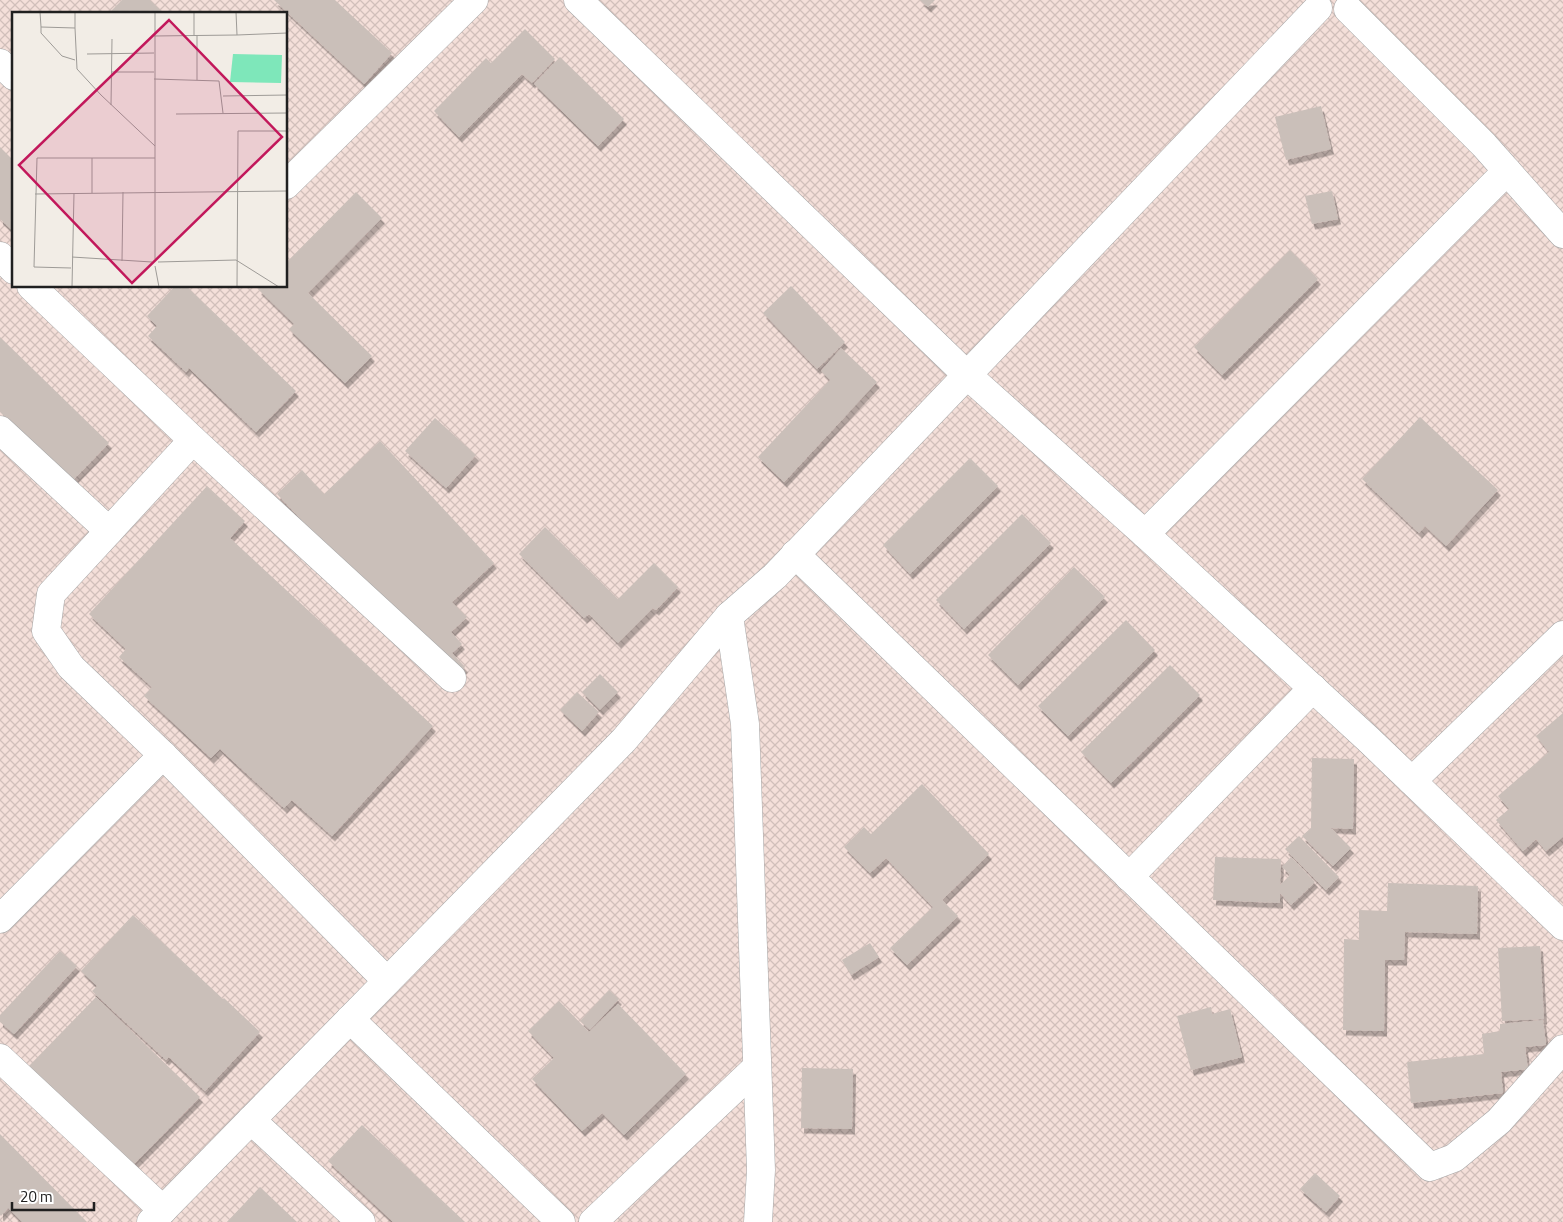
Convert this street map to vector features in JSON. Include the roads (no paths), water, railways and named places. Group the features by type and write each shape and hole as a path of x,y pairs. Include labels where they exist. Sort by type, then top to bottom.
{"lane":[{"path":"288,184 474,0"},
{"path":"578,0 967,375 1145,534 1313,688 1563,926"},
{"path":"0,1058 157,1216 624,740 729,616 775,576 967,375 1315,4 1327,13 1335,14 1342,12 1352,5 1484,145 1563,234"},
{"path":"0,63 12,74"},
{"path":"1145,534 1507,171"},
{"path":"0,256 12,268"},
{"path":"33,288 192,440 452,678"},
{"path":"0,430 109,532"},
{"path":"192,440 51,594 46,630 71,667 163,754 387,981"},
{"path":"795,554 1430,1167 1454,1158 1499,1121 1563,1049"},
{"path":"729,616 745,724 761,1170 758,1222"},
{"path":"1412,781 1563,635"},
{"path":"1129,877 1313,688"},
{"path":"0,919 163,754"},
{"path":"350,1019 561,1222"},
{"path":"593,1222 756,1068"},
{"path":"251,1120 361,1222"}]}
